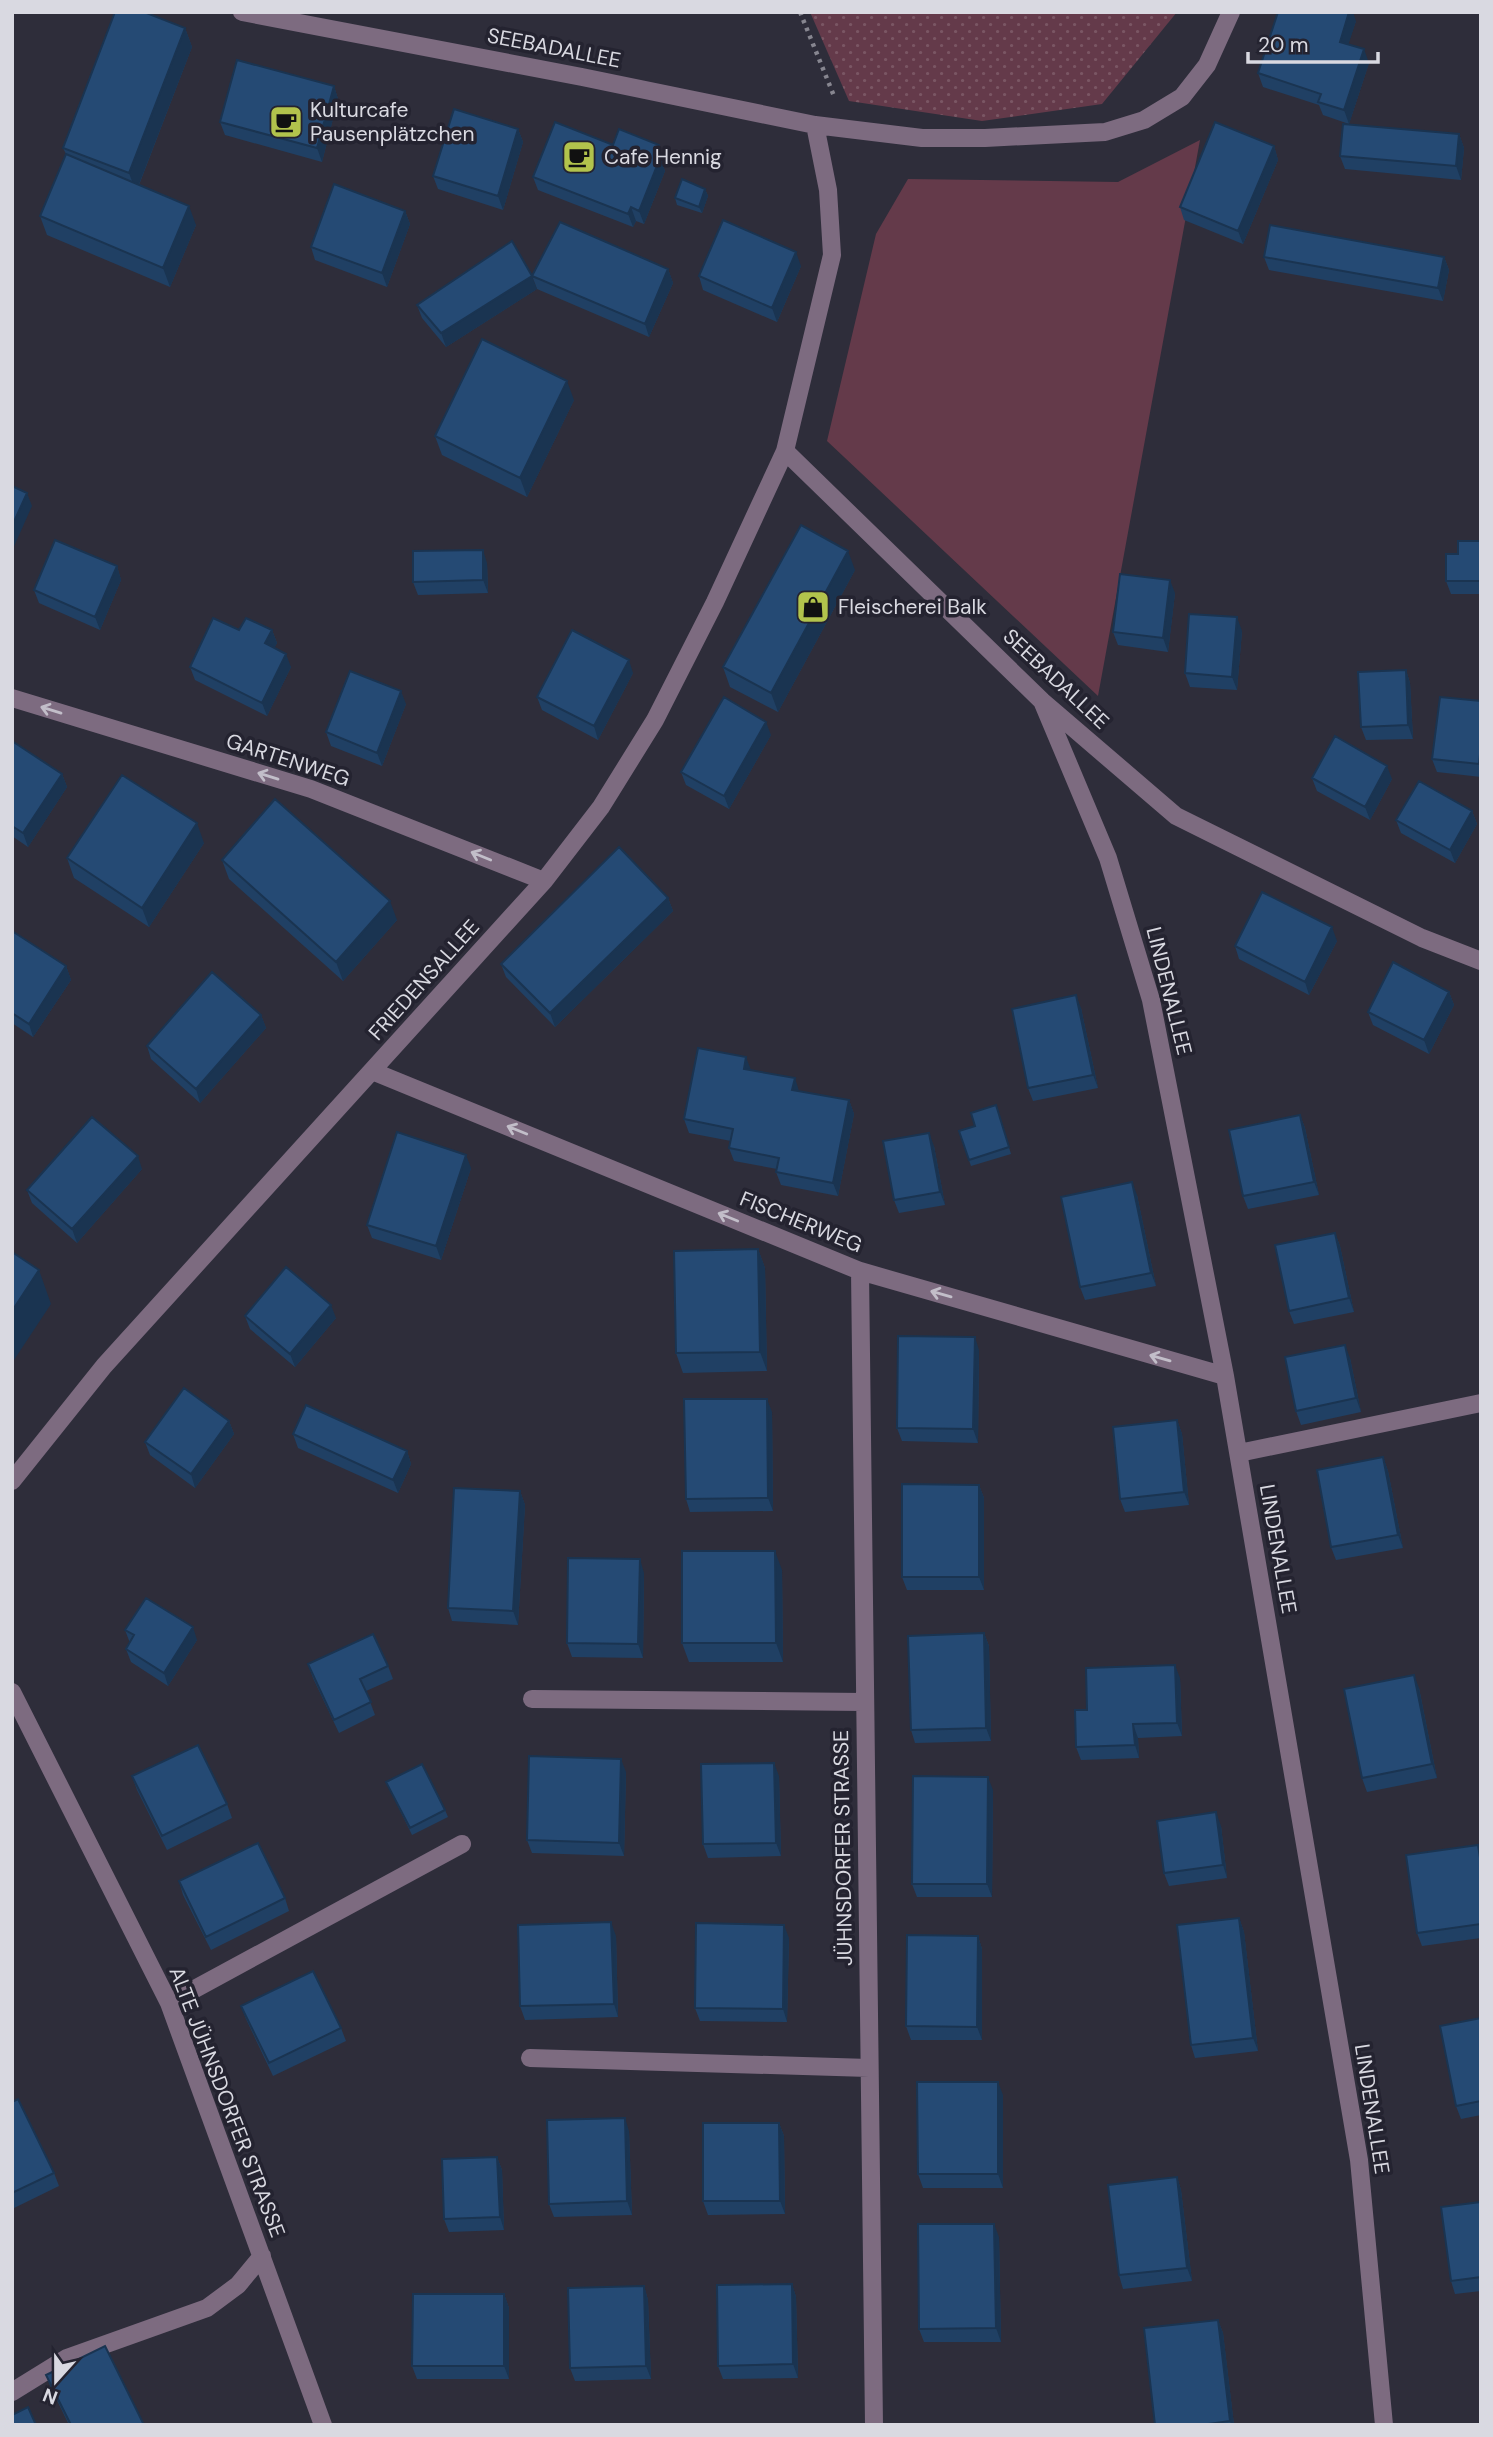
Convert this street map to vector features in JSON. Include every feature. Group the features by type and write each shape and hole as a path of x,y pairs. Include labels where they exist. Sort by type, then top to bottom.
{"street":[{"name":"SEEBADALLEE","path":"247,13 815,125 922,138 1105,132 1144,120 1182,97 1207,65 1231,12"},
{"path":"785,451 832,255 828,190 815,125"},
{"name":"SEEBADALLEE","path":"785,451 1042,701 1176,817 1422,938 1481,961"},
{"name":"FRIEDENSALLEE","path":"12,1481 104,1366 544,881 601,807 655,720 785,451"},
{"name":"GARTENWEG","path":"12,698 311,789 544,881"},
{"name":"LINDENALLEE","path":"1042,701 1108,858 1151,1000 1239,1452 1359,2160 1384,2425"},
{"name":"FISCHERWEG","path":"372,1071 860,1271 1225,1377"},
{"name":"JÜHNSDORFER STRASSE","path":"860,1271 874,2425"},
{"path":"1239,1452 1481,1403"},
{"name":"ALTE JÜHNSDORFER STRASSE","path":"12,1692 170,2003 323,2425"},
{"path":"532,1699 864,1702"},
{"path":"170,2003 462,1844"},
{"path":"530,2058 869,2068"},
{"path":"12,2392 67,2358 207,2308 238,2285 262,2256"}],"path":[{"path":"800,12 832,87 843,130"}],"shaded area":[{"path":"810,12 1177,12 1102,104 982,121 849,101"},
{"path":"1200,140 1098,696 827,441 876,234 908,179 1118,182"}],"building":[{"path":"115,12 144,12 185,28 129,173 63,148"},
{"path":"1278,12 1349,12 1340,42 1364,49 1344,110 1318,102 1321,94 1258,73"},
{"path":"237,60 334,86 317,148 220,122"},
{"path":"454,109 518,129 498,196 433,176"},
{"path":"555,122 613,145 619,129 659,145 655,156 660,158 639,211 631,207 628,214 533,177"},
{"path":"1215,122 1274,146 1238,231 1180,207"},
{"path":"1343,124 1459,134 1456,166 1340,156"},
{"path":"66,154 189,206 163,268 40,216"},
{"path":"682,179 705,189 699,207 675,198"},
{"path":"334,184 405,211 382,273 311,247"},
{"path":"723,220 796,252 772,308 699,276"},
{"path":"560,222 668,269 645,324 532,276"},
{"path":"1270,225 1444,257 1438,288 1264,257"},
{"path":"512,241 532,276 441,333 417,305"},
{"path":"482,339 567,381 520,478 435,436"},
{"path":"12,486 27,493 12,526"},
{"path":"801,525 848,551 771,693 723,667"},
{"path":"55,540 117,566 95,617 34,590"},
{"path":"1458,541 1481,541 1481,581 1446,581 1446,554 1458,554"},
{"path":"483,550 483,580 413,582 413,551"},
{"path":"1120,574 1170,580 1163,638 1113,632"},
{"path":"1189,614 1237,617 1232,677 1185,673"},
{"path":"213,618 239,630 246,618 272,630 265,643 286,654 262,703 190,667"},
{"path":"572,630 629,660 594,726 537,697"},
{"path":"1406,670 1408,725 1361,727 1358,672"},
{"path":"350,671 401,691 377,753 326,732"},
{"path":"724,697 766,722 724,796 681,772"},
{"path":"1440,697 1481,701 1479,764 1432,759"},
{"path":"1335,736 1387,766 1365,807 1312,778"},
{"path":"12,741 62,774 23,833 12,826"},
{"path":"122,775 197,823 142,908 67,858"},
{"path":"1419,781 1472,811 1450,850 1396,820"},
{"path":"275,799 390,901 336,962 222,860"},
{"path":"619,847 668,898 550,1013 501,964"},
{"path":"1262,892 1332,927 1305,982 1235,946"},
{"path":"12,931 66,966 29,1024 12,1013"},
{"path":"1393,962 1449,992 1424,1040 1368,1012"},
{"path":"212,972 261,1015 196,1089 147,1046"},
{"path":"1076,995 1093,1075 1028,1088 1012,1009"},
{"path":"698,1048 746,1057 744,1069 795,1078 792,1090 849,1100 833,1183 776,1172 779,1158 729,1148 733,1129 684,1119"},
{"path":"996,1105 1009,1147 969,1160 959,1131 975,1126 971,1113"},
{"path":"1300,1115 1314,1182 1243,1196 1229,1130"},
{"path":"92,1117 138,1156 72,1229 27,1190"},
{"path":"397,1132 466,1155 436,1246 367,1225"},
{"path":"929,1133 940,1192 894,1200 883,1141"},
{"path":"1132,1182 1151,1273 1080,1287 1061,1197"},
{"path":"1335,1233 1349,1298 1289,1311 1275,1245"},
{"path":"758,1249 760,1352 676,1353 674,1251"},
{"path":"12,1252 39,1270 12,1311"},
{"path":"286,1267 331,1305 290,1354 245,1316"},
{"path":"898,1336 975,1337 973,1429 897,1428"},
{"path":"1345,1345 1356,1398 1296,1411 1285,1357"},
{"path":"184,1388 229,1421 191,1474 145,1442"},
{"path":"684,1399 767,1399 768,1498 686,1499"},
{"path":"306,1405 407,1451 393,1480 293,1434"},
{"path":"1177,1420 1184,1492 1120,1499 1113,1427"},
{"path":"1383,1457 1398,1535 1331,1547 1317,1470"},
{"path":"902,1484 979,1485 979,1577 902,1577"},
{"path":"454,1488 520,1491 513,1611 448,1608"},
{"path":"682,1551 775,1551 776,1643 682,1643"},
{"path":"568,1558 640,1559 638,1644 567,1643"},
{"path":"146,1598 193,1627 164,1673 126,1649 134,1635 125,1630"},
{"path":"984,1633 986,1728 911,1730 908,1636"},
{"path":"373,1634 388,1666 360,1679 371,1702 334,1720 308,1664"},
{"path":"1175,1665 1177,1723 1133,1724 1135,1745 1076,1747 1075,1710 1087,1710 1086,1668"},
{"path":"1414,1675 1432,1764 1362,1778 1344,1689"},
{"path":"198,1745 227,1804 162,1836 132,1776"},
{"path":"529,1756 621,1759 619,1843 527,1840"},
{"path":"774,1763 776,1843 703,1844 701,1764"},
{"path":"422,1764 445,1810 410,1828 386,1782"},
{"path":"913,1776 988,1777 987,1884 912,1884"},
{"path":"1216,1812 1223,1865 1164,1873 1157,1821"},
{"path":"258,1843 285,1898 206,1937 179,1881"},
{"path":"1478,1845 1481,1864 1481,1924 1417,1933 1406,1855"},
{"path":"1239,1918 1253,2038 1191,2045 1177,1925"},
{"path":"611,1922 614,2004 520,2006 518,1925"},
{"path":"696,1923 784,1925 783,2009 695,2008"},
{"path":"907,1935 978,1936 977,2027 906,2026"},
{"path":"313,1971 341,2028 269,2063 241,2006"},
{"path":"1481,2018 1481,2101 1456,2106 1440,2026"},
{"path":"917,2082 998,2082 998,2174 918,2174"},
{"path":"18,2099 54,2173 12,2193 12,2102"},
{"path":"625,2118 627,2201 549,2204 547,2120"},
{"path":"703,2123 779,2123 780,2201 703,2201"},
{"path":"497,2157 500,2217 444,2219 442,2159"},
{"path":"1177,2177 1187,2268 1119,2275 1108,2185"},
{"path":"1481,2202 1481,2277 1451,2281 1441,2207"},
{"path":"918,2224 994,2224 996,2328 919,2329"},
{"path":"792,2284 793,2364 718,2366 717,2285"},
{"path":"644,2286 646,2366 570,2368 568,2288"},
{"path":"413,2294 504,2294 504,2366 412,2366"},
{"path":"1218,2320 1230,2421 1201,2425 1155,2425 1144,2328"},
{"path":"105,2346 144,2425 71,2425 46,2375"},
{"path":"28,2407 36,2425 12,2425 12,2415"}],"place":[{"name":"Kulturcafe Pausenplätzchen","path":"286,122"},
{"name":"Cafe Hennig","path":"579,157"},
{"name":"Fleischerei Balk","path":"813,607"}]}
